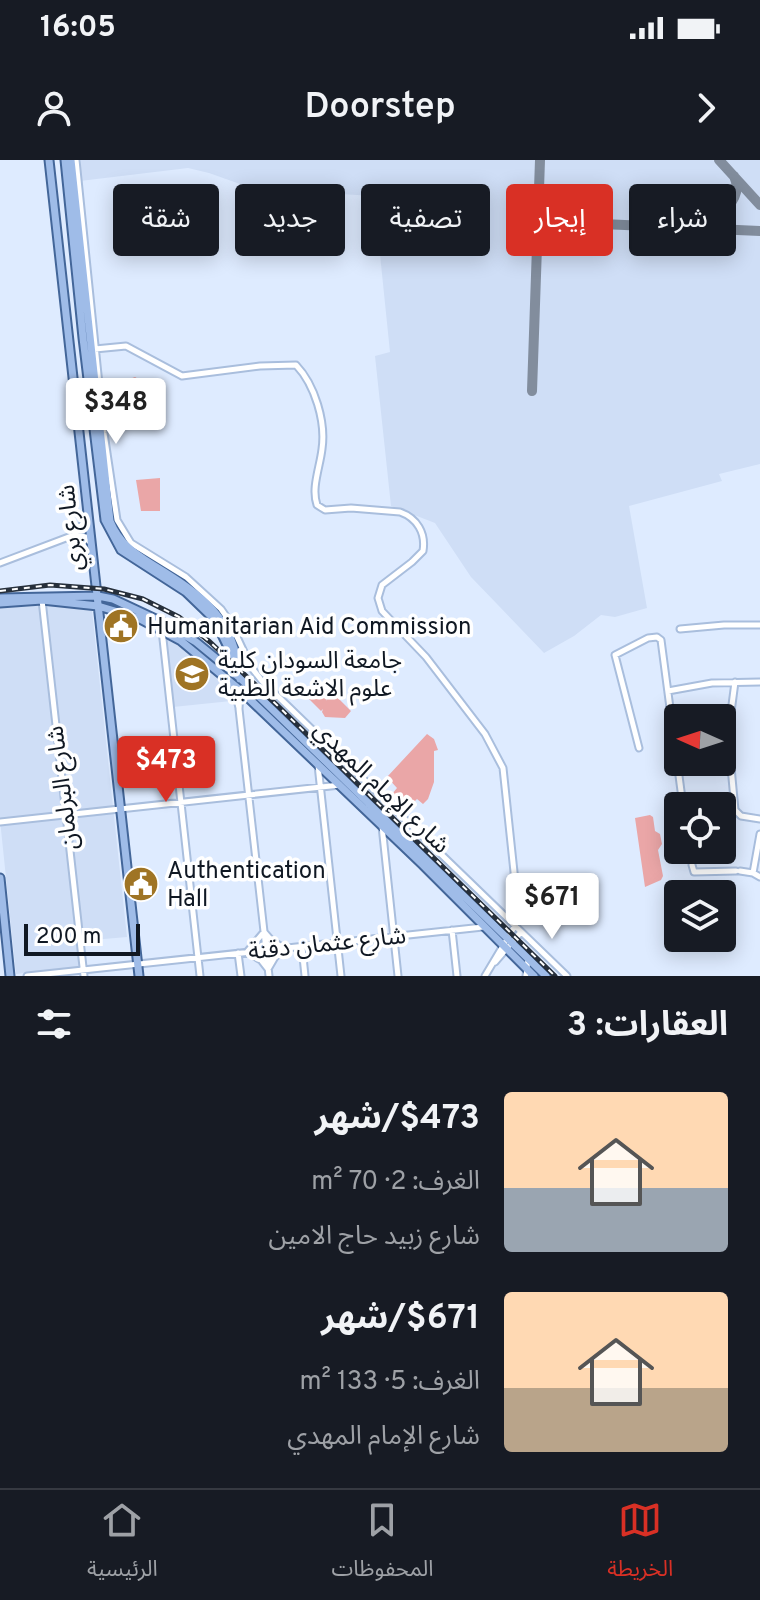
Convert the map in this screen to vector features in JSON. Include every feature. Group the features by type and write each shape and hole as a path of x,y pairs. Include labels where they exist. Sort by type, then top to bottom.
{"main road":[{"name":"شارع بري","path":"49,160 139,976"},
{"path":"70,160 99,434"},
{"path":"70,160 108,510 114,531 126,547 189,587 219,614 234,645 238,680"},
{"path":"0,601 97,592 182,634 238,680 311,752 318,764 483,927 507,945 526,972 534,976"},
{"path":"0,601 42,600 98,606 138,618 161,629 238,680"},
{"path":"238,680 251,667"},
{"name":"شارع الإمام المهدي","path":"311,752 507,945 546,976"},
{"path":"0,878 10,976"}],"street":[{"path":"92,349 126,346 182,376 260,366 296,365 314,394 322,426 323,445 315,491 317,505 325,510 351,508 400,512 417,525 423,537 423,551 382,585 379,605 426,657 499,757 507,789 519,929 485,976"},
{"path":"99,434 120,528 135,546 190,580 221,609 251,667 567,976"},
{"path":"74,535 89,515"},
{"path":"0,563 74,535 86,537 92,545"},
{"name":"شارع البرلمان","path":"42,600 83,973"},
{"path":"680,629 760,625"},
{"path":"161,629 200,976"},
{"path":"639,748 615,659 617,652 648,638 659,638 681,792"},
{"path":"238,680 269,973"},
{"path":"735,682 728,735 735,810 741,816 760,819"},
{"path":"668,691 699,685 760,682"},
{"path":"311,752 323,739"},
{"path":"318,764 341,976"},
{"path":"0,822 340,785"},
{"path":"382,825 398,976"},
{"path":"753,873 760,834"},
{"path":"692,865 694,872 738,871 760,877"},
{"name":"شارع عثمان دقنة","path":"27,976 83,973 138,964 483,927"},
{"path":"452,930 457,976"},
{"path":"264,932 285,949 275,957 269,973"},
{"path":"264,932 247,952 261,960 269,973"},
{"path":"302,947 305,976"},
{"path":"238,953 241,976"},
{"path":"526,972 528,959"}],"shaded area":[{"path":"81,160 760,160 760,464 719,474 722,481 629,506 647,608 615,617 601,615 574,636 544,653 471,577 435,523 391,506 375,356 390,352 380,256 490,256 490,184 361,184 361,195 345,194 345,184 240,184 188,168 80,181"},
{"path":"135,377 153,388 148,396 117,399 116,384"},
{"path":"160,478 160,511 141,511 136,480"},
{"path":"50,605 92,611 127,937 81,941 84,966 16,974 0,820 0,608"},
{"name":"جامعة السودان كلية علوم الاشعة الطبية","path":"166,638 199,660 229,689 231,701 173,707"},
{"path":"300,688 321,689 327,697 326,701 328,697 336,696 351,711 345,718 325,717 323,709 321,711"},
{"path":"427,734 434,739 438,750 434,751 434,782 428,799 423,804 417,799 413,803 407,797 401,803 392,794 397,788 387,777"},
{"path":"650,815 655,831 660,834 662,844 658,850 663,876 645,887 635,818"}],"taxiway":[{"path":"532,391 540,160"},
{"path":"719,160 760,205"},
{"path":"734,176 736,184"},
{"path":"613,224 760,231"}],"railway":[{"path":"0,591 50,585 104,589 143,599 179,617 279,707 555,976"}],"place":[{"name":"Humanitarian Aid Commission","path":"121,626"},
{"name":"جامعة السودان كلية علوم الاشعة الطبية","path":"192,674"},
{"name":"Authentication Hall","path":"141,884"}]}
